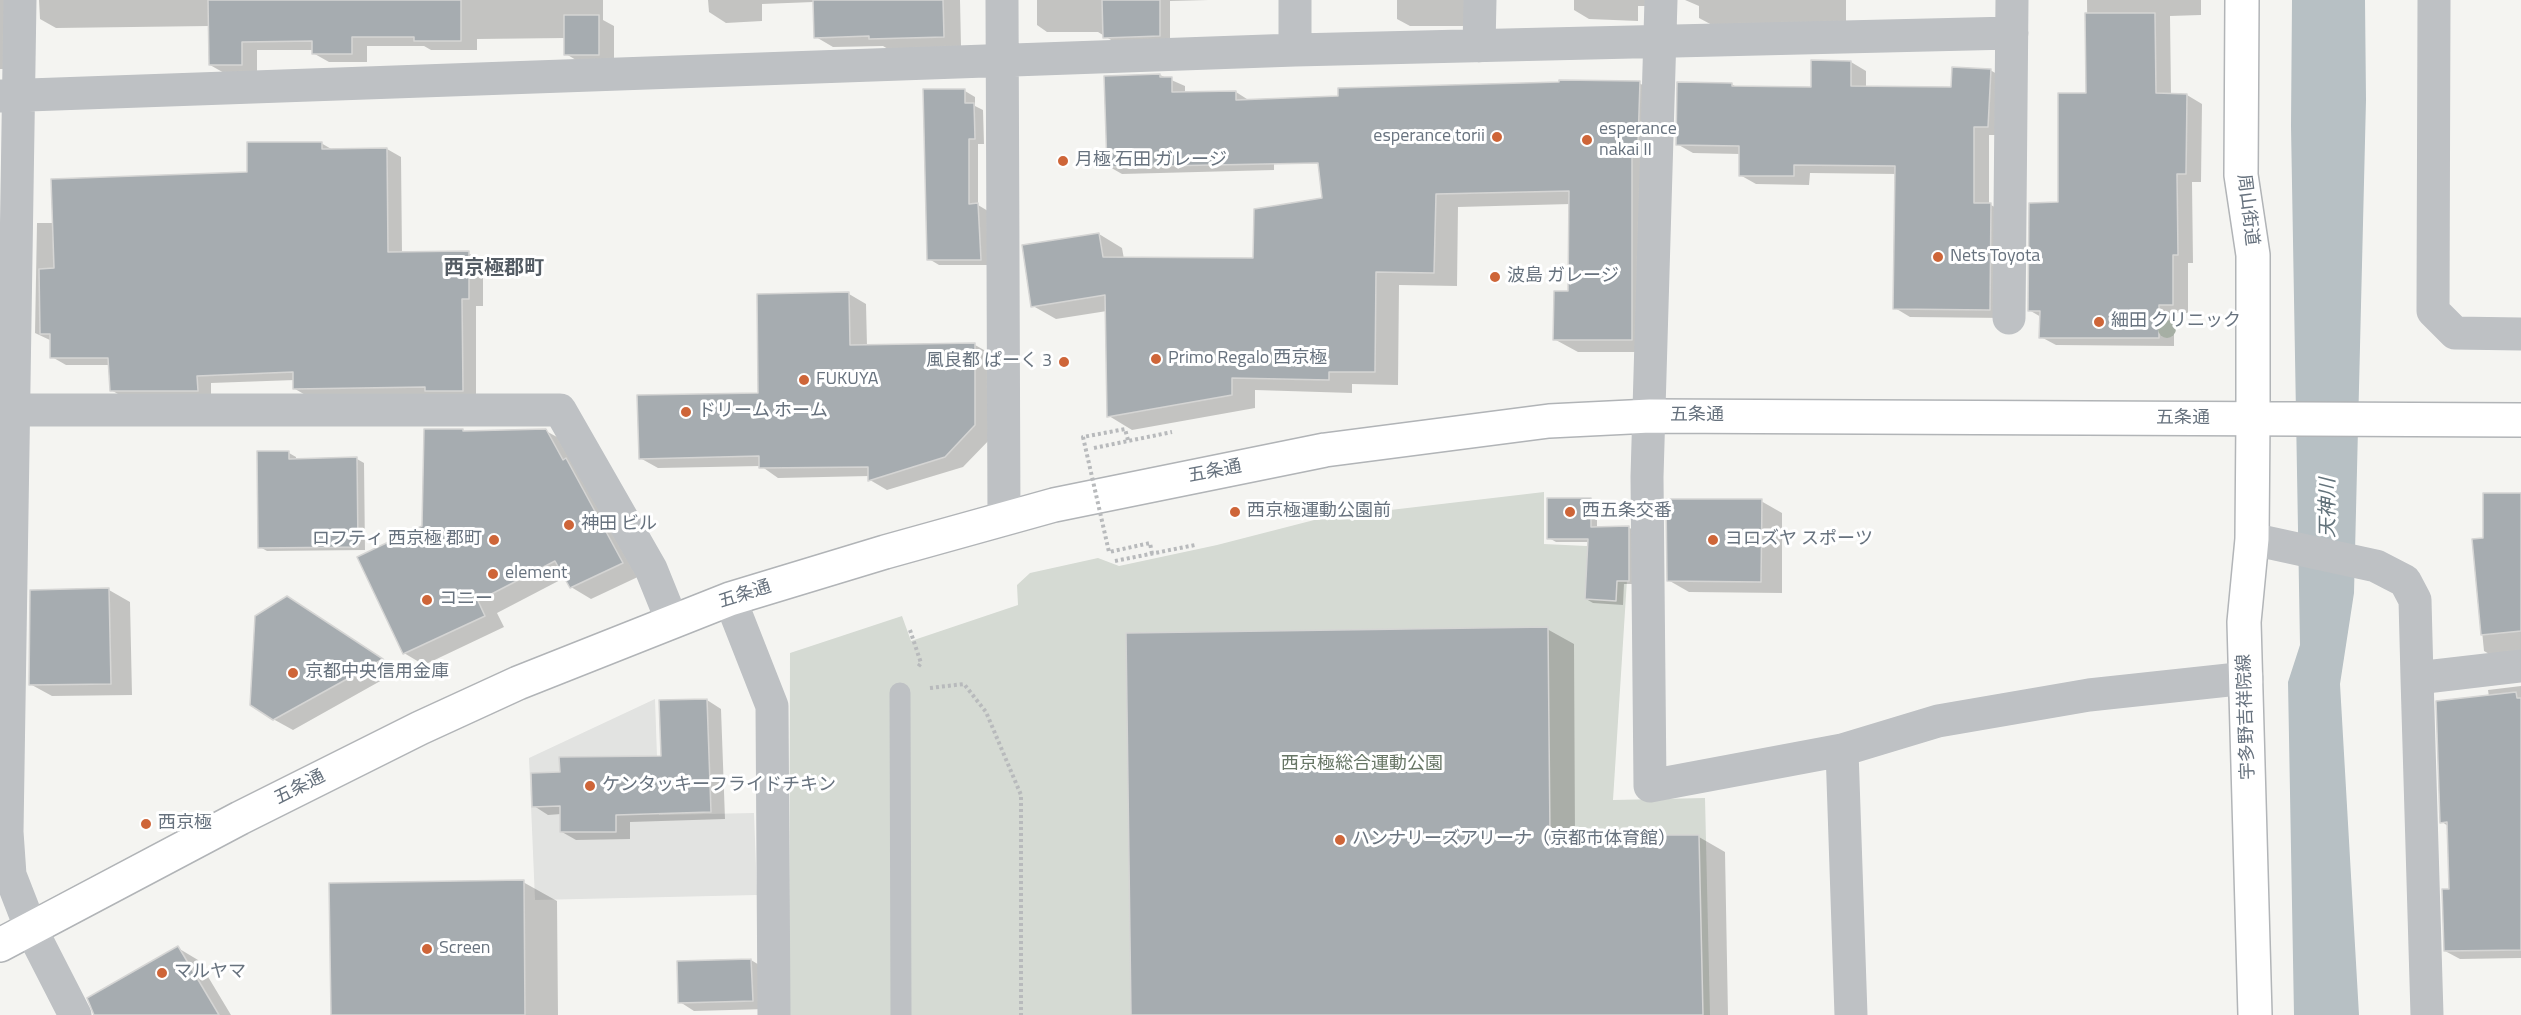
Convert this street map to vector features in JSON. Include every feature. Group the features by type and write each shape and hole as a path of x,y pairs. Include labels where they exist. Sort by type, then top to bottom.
{"main road":[{"name":"周山街道","path":"2242,0 2241,175 2253,255 2264,419"},
{"name":"五条通","path":"0,945 240,818 420,728 518,683 730,599 1054,505 1324,450 1549,421 1650,416 2521,420"},
{"name":"宇多野吉祥院線","path":"2255,1015 2244,622 2262,542 2264,419"}],"street":[{"path":"20,0 9,96 14,410 8,832 12,885 31,929 75,1015"},
{"path":"1002,0 1004,519"},
{"path":"1295,0 1295,50"},
{"path":"1479,46 1480,0"},
{"path":"1661,0 1647,477 1650,786 1842,750 1949,719 2089,695 2247,678"},
{"path":"2009,318 2012,0"},
{"path":"2434,0 2433,312 2455,333 2521,334"},
{"path":"9,96 1295,50 2012,33"},
{"path":"14,410 560,410 651,568 672,621"},
{"path":"2262,542 2376,566 2405,581 2415,600 2427,1015"},
{"path":"730,599 772,706 774,1015"},
{"path":"2417,678 2521,666"},
{"path":"1842,750 1851,1015"}],"lane":[{"path":"900,693 901,1015"}],"path":[{"path":"1128,440 1125,429 1083,437 1109,552 1150,543 1152,554"},
{"path":"1094,448 1172,432"},
{"path":"1115,561 1195,544"},
{"path":"900,693 964,684 986,712 1021,795 1021,1015"}],"shaded area":[{"path":"655,699 659,815 754,813 757,895 535,900 529,758"}],"green space":[{"name":"西京極総合運動公園","path":"1544,492 1544,544 1629,548 1613,800 1705,798 1710,1015 789,1015 790,653 902,616 911,641 1018,605 1017,585 1030,573 1098,558 1119,566 1217,545 1322,518"}],"water":[{"name":"天神川","path":"2292,0 2365,0 2366,100 2354,593 2340,684 2359,1015 2294,1015 2288,682 2300,645 2291,126"}],"building":[{"path":"208,0 461,0 461,41 414,41 414,37 352,37 352,54 312,54 312,41 242,42 242,65 209,65"},
{"path":"813,0 943,0 944,37 814,38"},
{"path":"1102,0 1160,0 1160,36 1103,38"},
{"path":"2085,13 2155,13 2156,93 2187,94 2186,174 2177,174 2178,255 2173,255 2173,305 2159,305 2159,338 2039,338 2040,311 2028,311 2029,203 2058,202 2058,93 2086,93"},
{"path":"564,15 599,15 599,55 564,55"},
{"path":"1811,60 1851,61 1851,86 1951,87 1952,67 1991,69 1988,127 1974,127 1974,203 1991,203 1990,310 1893,309 1895,166 1794,165 1794,176 1739,176 1739,146 1676,145 1677,82 1732,83 1732,86 1811,87"},
{"path":"1160,74 1160,77 1172,77 1172,92 1236,91 1236,100 1338,96 1338,88 1559,82 1559,80 1640,81 1638,144 1632,144 1632,340 1553,340 1554,291 1568,291 1569,191 1436,194 1434,273 1376,272 1375,372 1329,372 1329,380 1232,378 1232,395 1107,417 1105,295 1031,307 1022,245 1099,233 1103,257 1253,258 1254,209 1322,198 1318,163 1107,167 1104,76"},
{"path":"923,89 965,89 965,103 974,103 975,139 969,139 969,204 978,203 981,260 927,260"},
{"path":"247,142 322,142 322,149 387,148 388,252 469,251 469,299 462,299 463,391 425,391 425,387 293,389 293,372 197,376 198,391 110,391 108,358 50,358 50,334 40,334 39,269 54,268 51,179 247,172"},
{"path":"849,292 850,345 975,343 975,425 945,457 868,481 868,467 759,468 759,456 639,459 637,395 758,393 757,294"},
{"path":"424,429 463,429 463,431 546,429 563,460 566,458 623,563 570,588 555,561 478,601 485,616 403,654 357,557 422,526"},
{"path":"257,451 289,451 289,459 357,457 358,547 258,548"},
{"path":"2483,493 2521,493 2521,631 2481,635 2472,539 2483,538"},
{"path":"1547,498 1591,498 1591,527 1629,526 1629,581 1617,581 1616,601 1585,599 1588,539 1547,539"},
{"name":"ヨロズヤ スポーツ","path":"1666,499 1762,499 1761,582 1667,581"},
{"path":"109,588 111,684 29,685 30,590"},
{"path":"287,596 383,659 273,720 250,705 255,616"},
{"path":"1548,627 1550,835 1699,835 1703,1015 1131,1015 1126,633"},
{"path":"2516,692 2517,698 2521,698 2521,950 2444,951 2442,889 2449,889 2447,822 2440,823 2436,701"},
{"path":"707,699 711,812 616,815 616,832 560,832 560,806 532,807 531,773 560,772 559,757 661,756 659,700"},
{"name":"Screen","path":"524,880 525,1015 331,1015 329,883"},
{"name":"マルヤマ","path":"178,946 219,1015 94,1015 87,998"},
{"path":"751,959 753,1001 678,1003 677,961"}],"place":[{"name":"esperance torii","path":"1497,137"},
{"name":"esperance nakai II","path":"1587,140"},
{"name":"月極 石田 ガレージ","path":"1063,161"},
{"name":"Nets Toyota","path":"1938,257"},
{"name":"波島 ガレージ","path":"1495,277"},
{"name":"細田 クリニック","path":"2099,322"},
{"name":"Primo Regalo 西京極","path":"1156,359"},
{"name":"風良都 ぱーく 3","path":"1064,362"},
{"name":"FUKUYA","path":"804,380"},
{"name":"ドリーム ホーム","path":"686,412"},
{"name":"西京極運動公園前","path":"1235,512"},
{"name":"西五条交番","path":"1570,512"},
{"name":"神田 ビル","path":"569,525"},
{"name":"ロフティ 西京極 郡町","path":"494,540"},
{"name":"ヨロズヤ スポーツ","path":"1713,540"},
{"name":"element","path":"493,574"},
{"name":"コニー","path":"427,600"},
{"name":"京都中央信用金庫","path":"293,673"},
{"name":"ケンタッキーフライドチキン","path":"590,786"},
{"name":"西京極","path":"146,824"},
{"name":"ハンナリーズアリーナ（京都市体育館）","path":"1340,840"},
{"name":"Screen","path":"427,949"},
{"name":"マルヤマ","path":"162,973"}],"district":[{"name":"西京極郡町","path":"494,269"}]}
